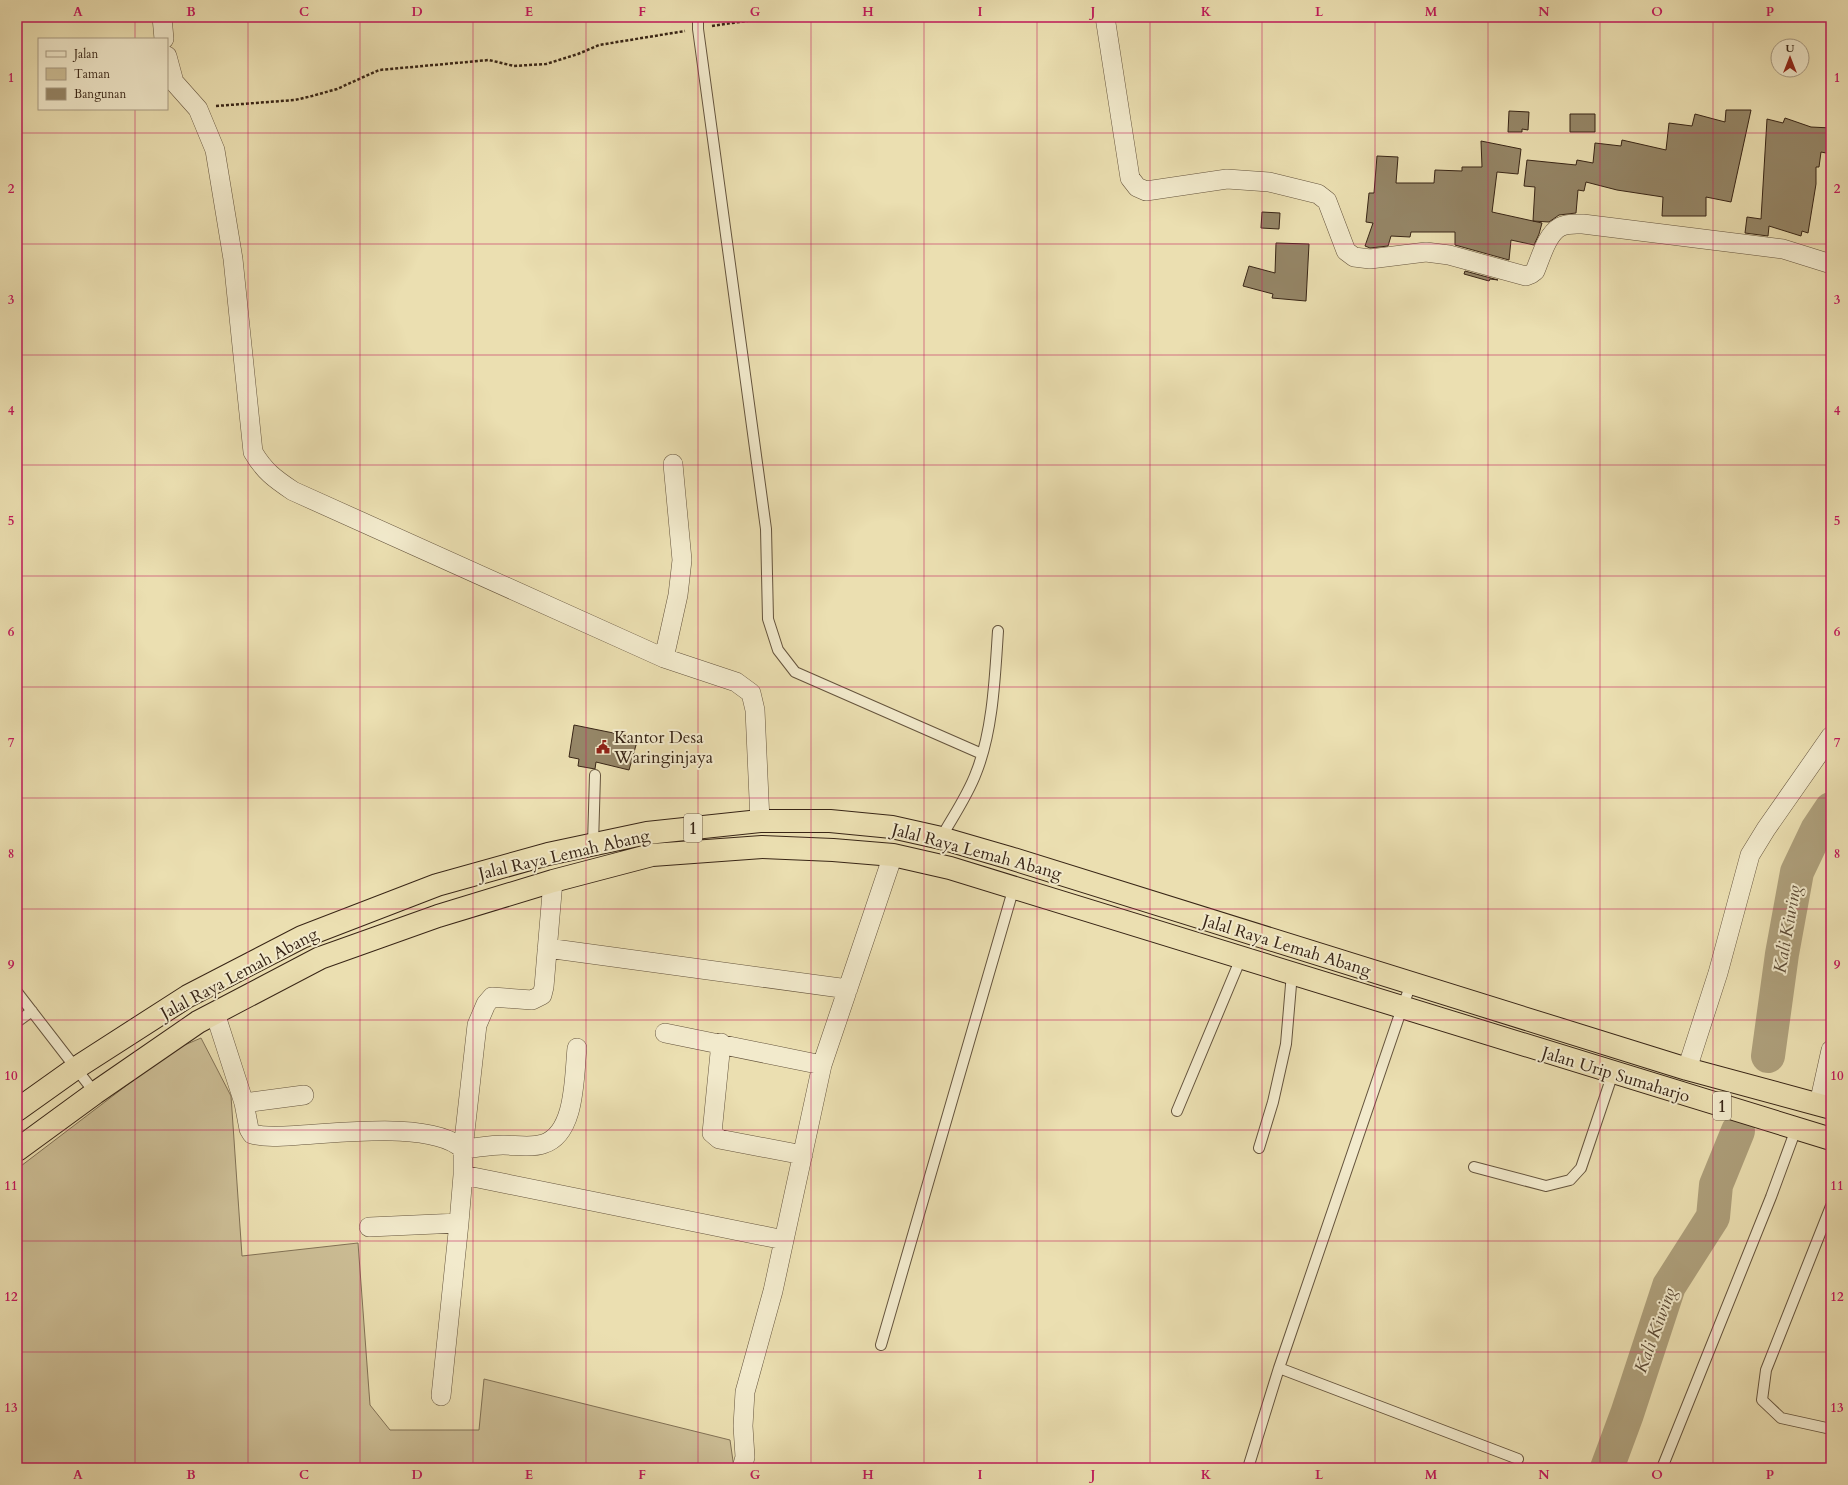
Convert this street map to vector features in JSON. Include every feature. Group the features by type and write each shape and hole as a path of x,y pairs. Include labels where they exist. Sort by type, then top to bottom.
{"highway":[{"name":"Jalal Raya Lemah Abang","path":"17,1110 76,1068 188,996 302,937 438,885 548,854 647,833 760,821 830,821 892,827 941,838 1010,858 1411,984"},
{"name":"Jalal Raya Lemah Abang","path":"17,1150 95,1093 198,1022 320,958 438,916 553,881 652,855 762,847 833,850 892,855 950,868 1014,887 1402,1008"},
{"name":"Jalan Urip Sumaharjo","path":"1411,984 1687,1069 1825,1106"},
{"name":"Jalan Urip Sumaharjo","path":"1402,1008 1831,1139"}],"street":[{"path":"162,17 164,38"},
{"path":"1106,17 1130,178 1137,187 1146,191 1227,179 1269,182 1318,194 1327,200 1346,251 1354,257 1370,259 1426,252 1449,254 1526,276 1535,270 1551,236 1560,227 1571,224 1583,224 1783,249 1831,264"},
{"path":"168,60 174,82 198,109 215,150 233,259 253,452 262,467 274,479 293,491 664,658 736,682 751,693 755,710 760,821"},
{"path":"664,658 678,595 682,560 673,464"},
{"path":"1687,1069 1718,974 1750,855 1831,736"},
{"path":"742,1468 745,1457 743,1426 745,1392 773,1291 822,1065 892,855"},
{"path":"441,1396 459,1223 463,1175 463,1149 477,1025 486,1004 492,997 532,1000 542,995 544,987 553,881"},
{"path":"547,948 848,989"},
{"path":"214,1013 244,1103 249,1130 252,1134 257,1135 277,1136 383,1131 419,1133 455,1142 463,1149 501,1145 542,1145 551,1141 565,1125 571,1108 577,1048"},
{"path":"666,1033 721,1043 822,1065"},
{"path":"721,1043 712,1133 714,1136 718,1139 803,1155"},
{"path":"1825,1106 1831,1050"},
{"path":"244,1103 304,1095"},
{"path":"463,1175 784,1240"},
{"path":"369,1227 459,1223"}],"lane":[{"path":"698,17 698,29 766,529 768,619 778,650 795,672 982,754"},
{"path":"941,838 976,774 982,754 991,713 998,631"},
{"path":"593,844 595,775"},
{"path":"881,1345 1014,887"},
{"path":"1177,1111 1241,958"},
{"path":"1259,1148 1273,1102 1286,1044 1292,974"},
{"path":"1248,1468 1279,1368 1411,984"},
{"path":"17,992 95,1093"},
{"path":"17,1022 32,1011"},
{"path":"1474,1167 1546,1186 1570,1180 1581,1168 1613,1073"},
{"path":"1663,1468 1796,1129"},
{"path":"1831,1206 1766,1370 1762,1400 1781,1418 1831,1429"},
{"path":"1279,1368 1518,1459"}],"path":[{"path":"198,109 240,103 301,99 337,89 379,70 489,60 514,66 546,64 578,54 599,45 773,17"}],"green space":[{"path":"201,1038 231,1096 242,1256 358,1243 370,1405 390,1430 479,1430 484,1379 730,1440 734,1468 17,1468 17,1169 173,1050"}],"building":[{"path":"1726,110 1751,110 1731,202 1706,197 1706,216 1662,216 1663,197 1617,190 1586,182 1584,191 1578,190 1576,213 1559,215 1549,222 1533,221 1535,187 1524,186 1527,160 1576,165 1577,160 1593,163 1595,143 1621,146 1622,140 1666,150 1669,123 1692,126 1695,114 1725,122"},
{"path":"1509,111 1529,112 1528,130 1522,129 1522,132 1508,132"},
{"path":"1570,114 1595,114 1595,132 1570,132"},
{"path":"1785,118 1811,127 1831,128 1831,154 1821,152 1819,167 1816,167 1816,184 1808,233 1802,231 1801,236 1769,226 1768,236 1745,233 1747,217 1761,219 1767,119 1783,123"},
{"path":"1481,141 1521,149 1518,174 1497,172 1492,212 1542,223 1534,245 1511,240 1509,260 1455,245 1455,232 1411,232 1410,237 1391,236 1388,246 1370,248 1365,246 1373,223 1366,222 1369,193 1374,193 1377,156 1398,157 1396,183 1434,183 1435,170 1462,171 1462,167 1482,167"},
{"path":"1262,212 1280,213 1279,229 1261,228"},
{"path":"1276,243 1309,244 1306,301 1272,298 1273,294 1243,286 1249,266 1275,273"},
{"path":"1465,271 1498,280 1490,279 1489,281 1464,274"},
{"name":"Kantor Desa Waringinjaya","path":"574,725 638,738 629,770 596,762 595,769 578,766 579,759 569,757"}],"waterway":[{"name":"Kali Kiwing","path":"1768,1056 1782,954 1797,872 1817,830 1831,809"},
{"name":"Kali Kiwing","path":"1607,1468 1627,1414 1669,1286 1713,1217 1716,1185 1738,1131"}],"place":[{"name":"Kantor Desa Waringinjaya","path":"603,747"}]}
